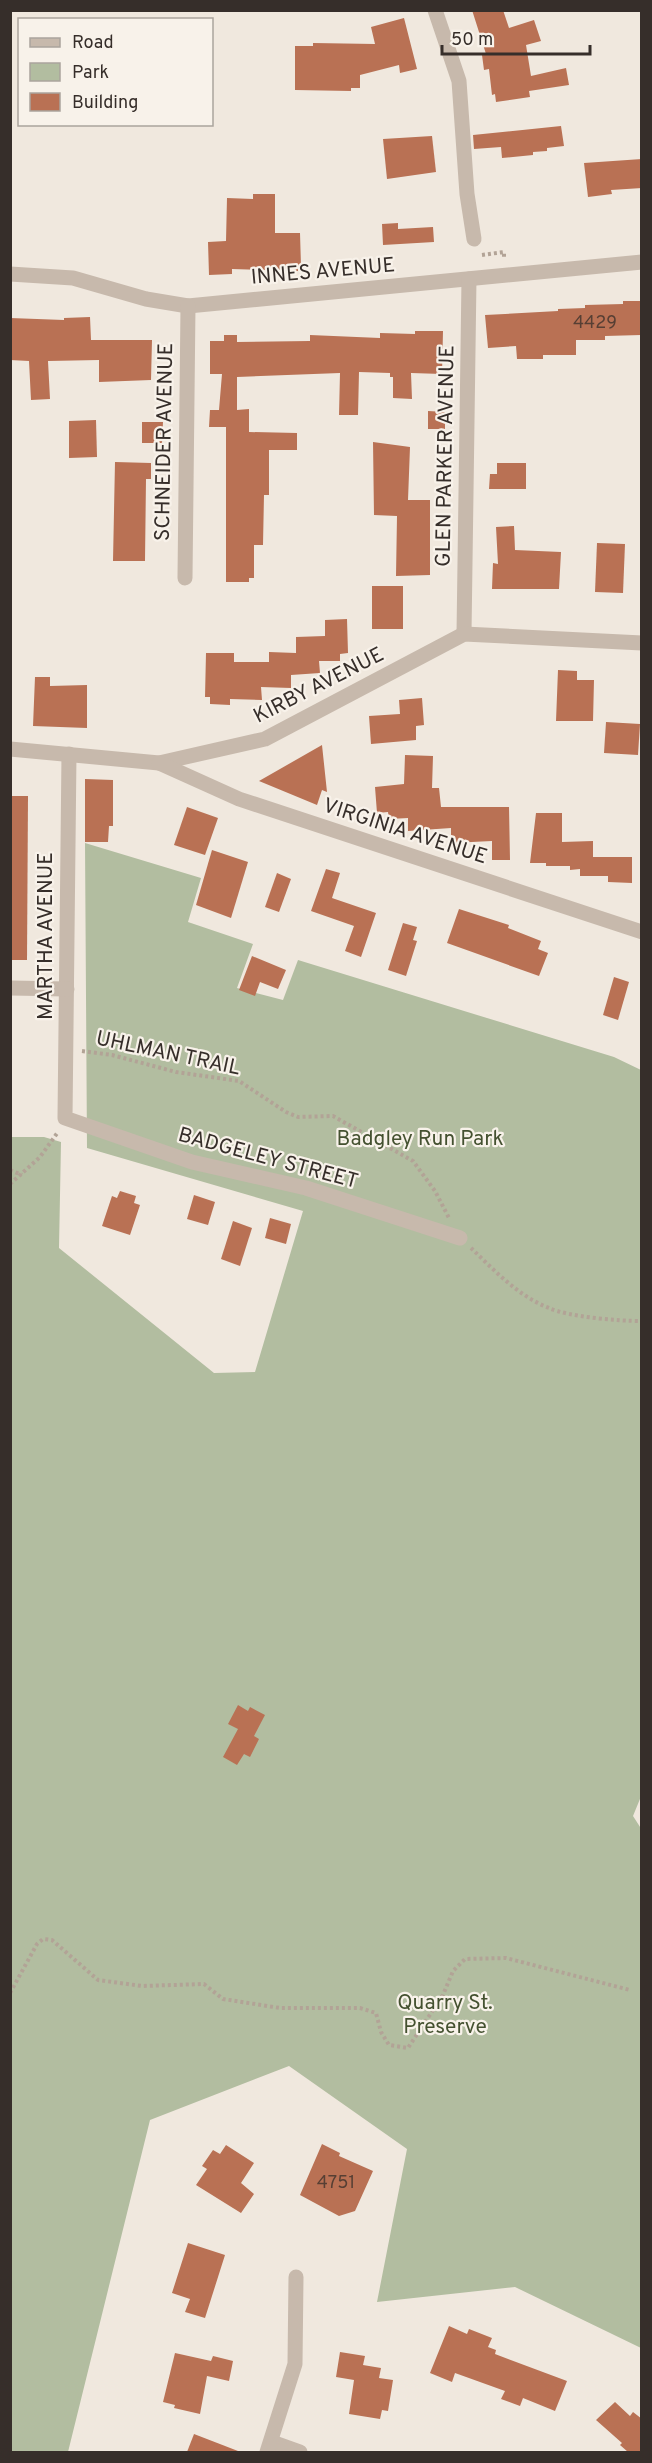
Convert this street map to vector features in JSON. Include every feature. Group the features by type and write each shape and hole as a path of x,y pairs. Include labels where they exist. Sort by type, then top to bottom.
{"street":[{"path":"435,10 459,81 474,239"},
{"name":"INNES AVENUE","path":"10,274 73,278 146,299 188,306 642,262"},
{"name":"GLEN PARKER AVENUE","path":"464,634 469,279"},
{"name":"SCHNEIDER AVENUE","path":"185,578 188,306"},
{"path":"464,634 642,643"},
{"name":"KIRBY AVENUE","path":"10,749 159,763 265,740 464,634"},
{"name":"MARTHA AVENUE","path":"65,1118 69,754"},
{"name":"VIRGINIA AVENUE","path":"159,763 239,800 642,932"},
{"path":"10,988 67,989"},
{"name":"BADGELEY STREET","path":"65,1118 192,1162 306,1188 460,1238"},
{"path":"296,2277 295,2364 270,2447 300,2452"}],"path":[{"path":"475,256 504,252 504,257"},
{"name":"UHLMAN TRAIL","path":"66,1053 91,1050 176,1072 239,1082 286,1112 298,1117 333,1116 413,1161 435,1191 460,1238 509,1284 549,1309 620,1321 642,1321"},
{"path":"10,1184 22,1175 53,1139 65,1118"},
{"path":"10,1170 22,1175"},
{"path":"10,1993 37,1944 43,1939 52,1940 98,1980 142,1986 204,1984 223,1999 280,2008 360,2008 376,2013 381,2032 389,2045 408,2048 443,1995 453,1971 465,1959 506,1958 630,1990"}],"green space":[{"path":"85,843 201,878 188,922 253,944 237,988 283,1000 298,960 614,1057 641,1070 642,1794 633,1816 642,1830 641,2348 515,2287 377,2302 407,2149 289,2066 150,2120 68,2452 11,2452 10,1137 44,1137 61,1142 59,1248 214,1373 255,1372 303,1211 87,1148"}],"building":[{"path":"472,10 503,10 509,28 534,20 541,41 526,45 531,76 566,68 569,85 529,91 530,97 496,102 495,94 492,95 489,69 484,70 482,55 486,54"},
{"path":"404,18 417,69 400,73 399,65 360,75 360,88 351,88 351,91 295,90 295,46 313,46 313,43 375,44 371,27"},
{"path":"561,126 564,146 533,152 533,155 502,158 501,147 474,149 473,135"},
{"path":"432,136 436,172 387,179 383,139"},
{"path":"642,159 642,188 611,190 612,194 588,197 584,163"},
{"path":"253,194 275,194 275,233 300,233 301,266 298,266 298,271 232,269 232,274 209,275 208,242 226,241 227,198 253,199"},
{"path":"398,223 398,229 433,227 434,242 383,245 382,224"},
{"path":"623,301 640,301 641,335 605,336 605,340 576,340 576,355 543,355 543,359 517,359 516,346 488,348 485,315 558,311 558,309 585,308 585,305 623,304"},
{"path":"90,317 91,340 152,340 151,380 99,382 99,360 48,361 50,399 31,400 29,361 10,360 10,318 64,320 64,318"},
{"path":"415,331 443,331 442,374 411,373 412,399 393,398 393,377 390,377 390,373 359,372 358,415 339,415 340,373 237,377 237,410 249,409 249,432 297,433 297,450 269,450 269,495 264,495 263,545 254,545 254,578 249,578 249,582 226,582 226,427 209,427 210,410 219,410 222,374 210,374 210,341 224,341 224,335 237,335 237,342 310,341 310,335 380,338 380,333 415,334"},
{"path":"428,411 445,412 445,429 428,429"},
{"path":"96,420 97,457 69,458 69,421"},
{"path":"142,422 163,422 162,443 142,443"},
{"path":"373,442 410,447 408,500 430,500 430,575 396,576 397,516 374,515"},
{"path":"115,462 151,463 151,479 146,479 145,561 113,561"},
{"path":"497,463 526,463 526,489 489,489 490,474 497,474"},
{"path":"514,526 515,550 561,552 559,589 492,589 493,563 498,564 496,527"},
{"path":"597,543 625,544 623,593 595,592"},
{"path":"372,586 403,586 403,629 372,629"},
{"path":"347,619 348,653 340,654 340,661 319,661 320,673 291,675 291,688 261,687 262,700 230,699 230,705 210,704 210,697 205,697 206,653 234,653 234,662 269,662 269,652 296,653 296,637 325,636 325,620"},
{"path":"558,670 577,671 577,680 594,680 593,721 556,721"},
{"path":"35,677 50,677 50,686 87,685 87,728 33,726"},
{"path":"422,698 424,725 416,726 416,740 371,744 369,716 400,714 399,700"},
{"path":"606,722 640,724 638,755 604,753"},
{"path":"322,745 327,792 322,790 317,805 259,781"},
{"path":"405,755 433,756 432,788 439,788 441,807 509,807 510,860 492,860 492,841 451,843 451,828 408,831 408,818 389,819 388,812 377,813 375,787 404,784"},
{"path":"85,779 113,780 113,826 109,826 108,842 85,842"},
{"path":"10,796 28,796 27,960 10,960"},
{"path":"187,807 218,818 205,855 174,845"},
{"path":"536,813 562,813 562,842 593,841 593,857 632,857 632,883 608,882 608,876 580,876 580,869 570,870 570,866 530,863"},
{"path":"212,850 248,862 231,918 196,905"},
{"path":"326,869 340,873 332,898 376,913 361,957 345,951 354,926 311,911"},
{"path":"277,873 291,879 279,912 265,907"},
{"path":"459,909 509,925 508,928 541,941 538,949 548,953 539,976 447,943"},
{"path":"403,923 417,927 413,940 417,941 406,976 388,970"},
{"path":"252,956 286,970 278,989 260,982 255,996 239,990"},
{"path":"614,977 629,982 618,1020 603,1015"},
{"path":"120,1191 136,1196 134,1203 140,1205 130,1235 102,1226 112,1196 117,1198"},
{"path":"194,1195 215,1202 208,1225 187,1219"},
{"path":"270,1218 291,1224 286,1244 265,1238"},
{"path":"233,1221 252,1228 240,1266 221,1259"},
{"path":"238,1705 248,1711 250,1707 265,1715 254,1736 259,1739 250,1757 244,1754 237,1765 223,1757 238,1729 228,1724"},
{"path":"322,2144 340,2153 339,2156 373,2171 355,2211 339,2216 300,2195"},
{"path":"226,2145 254,2163 241,2183 254,2194 241,2213 196,2185 207,2169 202,2166 213,2150 220,2154"},
{"path":"188,2243 225,2255 205,2318 185,2312 190,2299 172,2293"},
{"path":"449,2326 467,2334 469,2329 492,2338 488,2347 496,2350 495,2354 567,2381 555,2411 523,2398 520,2406 501,2399 505,2391 455,2373 452,2382 430,2373"},
{"path":"340,2352 365,2356 363,2365 381,2368 379,2378 393,2380 388,2411 382,2410 380,2419 349,2414 354,2380 336,2377"},
{"path":"175,2353 211,2361 213,2356 233,2361 229,2381 207,2376 200,2414 174,2408 175,2405 163,2402"},
{"path":"615,2402 630,2416 633,2412 642,2419 642,2452 628,2452 620,2445 622,2443 596,2420"},
{"path":"194,2434 238,2451 238,2452 187,2452"}],"park label":[{"name":"Badgley Run Park","path":"420,1139"},
{"name":"Quarry St. Preserve","path":"445,2015"}]}
